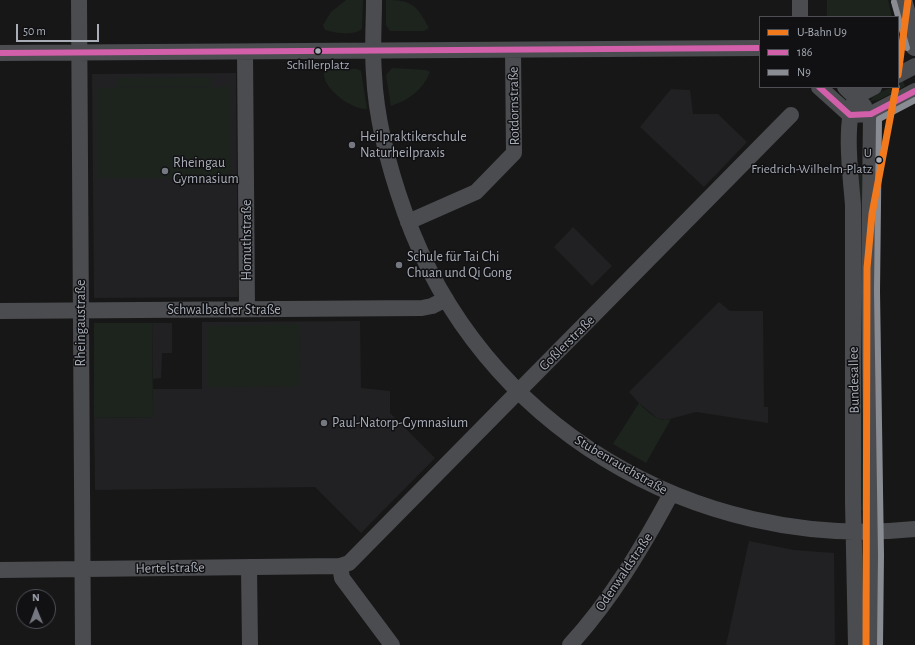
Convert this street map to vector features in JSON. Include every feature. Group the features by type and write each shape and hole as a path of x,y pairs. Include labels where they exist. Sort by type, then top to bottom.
{"main road":[{"path":"902,0 915,46"}],"street":[{"name":"Rheingaustraße","path":"79,0 83,645"},
{"name":"Stubenrauchstraße","path":"374,0 374,74 380,117 393,177 408,222 428,267 446,299 488,359 519,392 556,426 587,448 637,477 671,494 713,509 754,520 807,529 854,531 915,529"},
{"path":"800,0 800,16"},
{"path":"0,53 759,48"},
{"name":"Rotdornstraße","path":"408,222 476,192 514,153 513,50"},
{"name":"Homuthstraße","path":"245,52 247,309"},
{"path":"899,74 915,66"},
{"path":"820,88 850,115 871,114 915,91"},
{"path":"851,92 869,88"},
{"path":"850,115 851,92"},
{"path":"851,92 871,114"},
{"name":"Bundesallee","path":"871,114 869,291 872,645"},
{"name":"Goßlerstraße","path":"340,566 349,563 792,115"},
{"name":"Bundesallee","path":"850,115 850,175 853,211 854,531 856,645"},
{"name":"Schwalbacher Straße","path":"0,311 422,308 432,306 446,299"},
{"name":"Odenwaldstraße","path":"576,643 627,572 671,494"},
{"path":"340,566 342,578 392,645"},
{"name":"Hertelstraße","path":"0,570 340,566"},
{"path":"249,567 250,645"}],"shaded area":[{"path":"346,0 363,0 362,29 354,33 339,33 325,30 323,25 331,12"},
{"path":"386,0 402,1 412,5 421,14 429,28 424,31 390,31 386,25"},
{"path":"827,0 888,0 892,16 826,16"},
{"path":"392,68 426,70 430,72 415,94 404,101 391,106 386,75"},
{"path":"357,69 361,71 367,109 354,106 346,102 332,91 327,84 324,78 324,71"},
{"name":"Rheingau Gymnasium","path":"236,73 238,297 94,298 92,74"},
{"path":"210,77 211,86 117,87 117,78"},
{"path":"903,81 905,86 879,100 870,101 882,91 891,88 899,88 899,83"},
{"path":"229,87 230,178 98,178 98,88"},
{"path":"671,89 690,90 693,114 718,114 747,142 704,187 640,127"},
{"path":"860,170 862,172 864,445 867,510 859,510 857,172"},
{"path":"573,227 612,266 592,286 554,247"},
{"path":"719,302 730,311 763,311 764,407 768,407 768,423 696,412 666,420 657,418 639,403 629,392"},
{"name":"Paul-Natorp-Gymnasium","path":"360,321 361,388 390,391 390,413 435,458 361,533 315,487 95,490 94,418 153,417 153,389 202,389 202,322"},
{"path":"94,323 152,323 153,417 94,418"},
{"path":"152,323 172,323 172,353 162,353 161,378 153,379"},
{"path":"299,324 300,386 207,387 207,326"},
{"path":"639,403 658,418 666,420 671,419 646,463 613,444"},
{"path":"749,541 794,550 834,553 835,645 726,645"},
{"path":"859,555 867,555 866,645 861,645"}],"metro line":[{"name":"U9","path":"899,68 908,0"},
{"name":"U9","path":"866,645 867,268 872,214 896,88"}],"transit line":[{"name":"N9","path":"894,2 898,16"},
{"name":"N9","path":"899,20 907,48"},
{"name":"186","path":"0,53 759,48"},
{"name":"186","path":"820,88 850,115 871,114 915,91"},
{"name":"N9","path":"880,645 881,555 877,291 879,119 915,100"}],"place":[{"name":"Schillerplatz","path":"318,51"},
{"name":"Heilpraktikerschule Naturheilpraxis","path":"352,145"},
{"name":"U Friedrich-Wilhelm-Platz","path":"879,160"},
{"name":"Rheingau Gymnasium","path":"165,171"},
{"name":"Schule für Tai Chi Chuan und Qi Gong","path":"399,265"},
{"name":"Paul-Natorp-Gymnasium","path":"324,423"}]}
